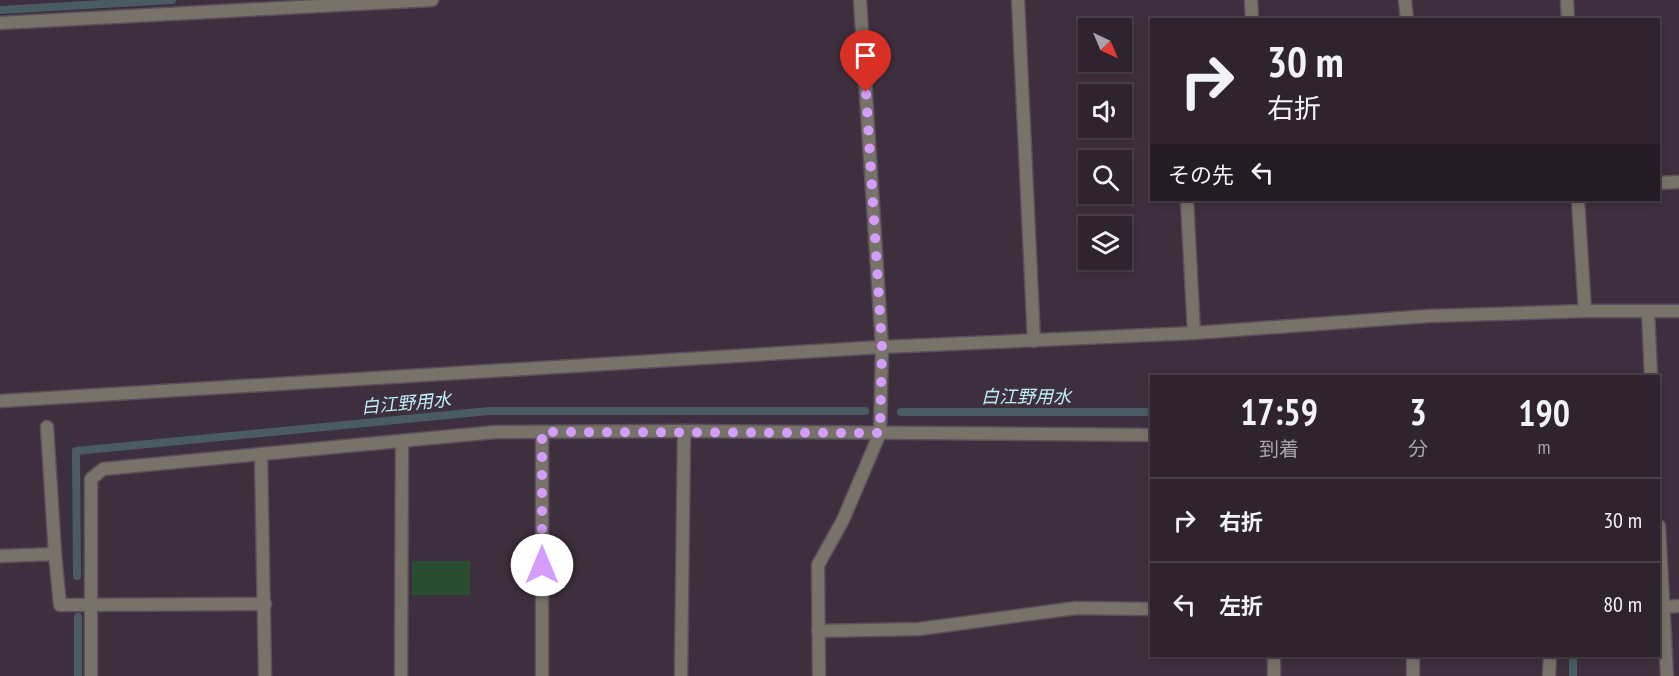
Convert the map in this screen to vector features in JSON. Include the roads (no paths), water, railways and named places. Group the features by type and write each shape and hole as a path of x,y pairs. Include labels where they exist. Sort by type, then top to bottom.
{"street":[{"path":"0,23 432,0"},
{"path":"819,676 818,565 843,520 880,433 882,347 860,0"},
{"path":"1018,0 1034,341"},
{"path":"1251,0 1252,18"},
{"path":"1405,0 1407,18"},
{"path":"1567,0 1568,18"},
{"path":"1660,183 1679,182"},
{"path":"1187,201 1194,333"},
{"path":"1578,201 1585,311"},
{"path":"0,401 882,347 1194,333 1428,316 1585,311 1679,311"},
{"path":"1648,312 1651,375"},
{"path":"47,427 60,605 265,604"},
{"path":"681,676 684,431"},
{"path":"91,676 93,604 91,479 103,469 496,432 684,431 1150,435"},
{"path":"542,432 542,676"},
{"path":"401,676 402,441"},
{"path":"261,454 265,676"},
{"path":"1660,546 1666,676"},
{"path":"0,556 55,554"},
{"path":"1663,607 1679,606"},
{"path":"819,631 919,629 1076,608 1150,609"},
{"path":"1274,676 1275,657"},
{"path":"1413,657 1413,676"},
{"path":"1549,676 1550,657"}],"waterway":[{"path":"0,10 172,0"},
{"name":"白江野用水","path":"77,576 76,451 489,411 865,411"},
{"name":"白江野用水","path":"901,412 1150,412"},
{"name":"白江野用水","path":"78,617 78,676"},
{"name":"白江野用水","path":"1573,657 1573,676"}]}
